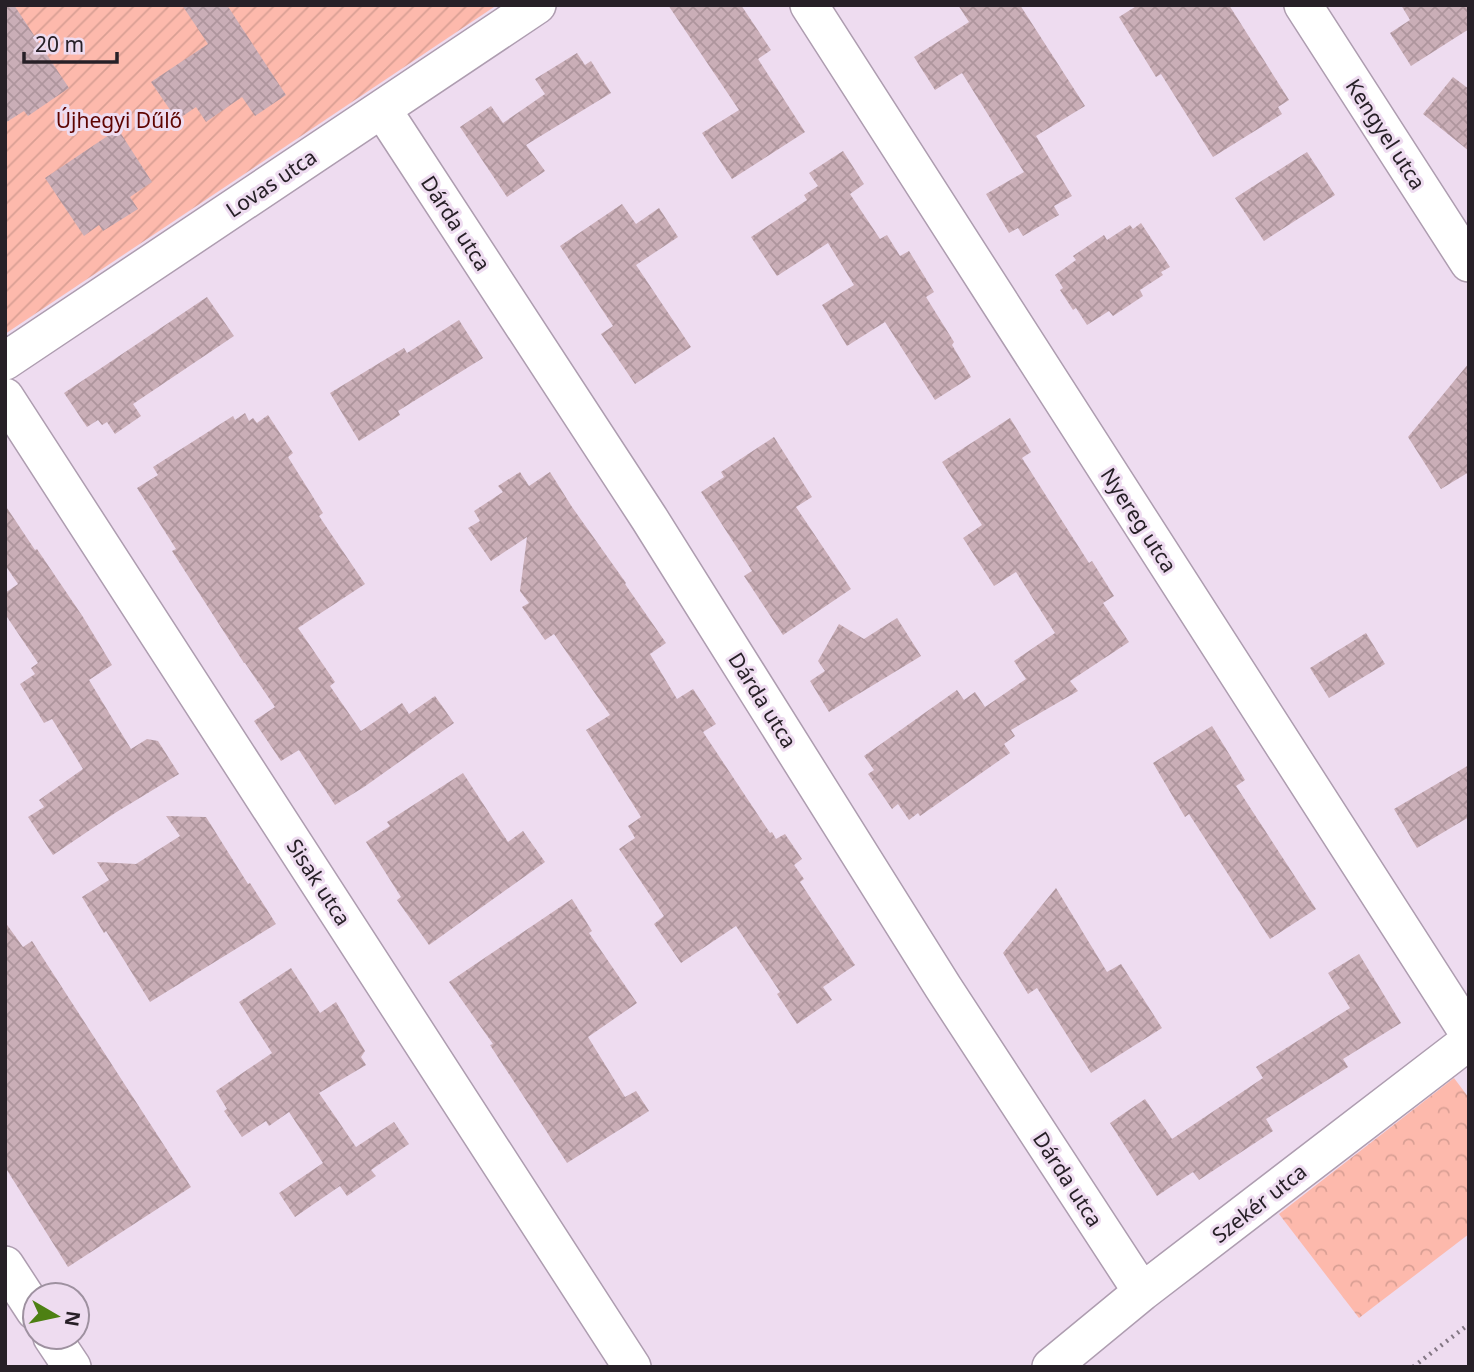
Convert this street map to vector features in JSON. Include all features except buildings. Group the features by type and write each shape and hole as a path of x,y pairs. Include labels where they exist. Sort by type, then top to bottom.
{"street":[{"name":"Lovas utca","path":"5,361 537,5"},
{"name":"Nyereg utca","path":"809,5 1469,1034"},
{"name":"Kengyel utca","path":"1303,5 1469,263"},
{"name":"Dárda utca","path":"382,109 649,517 943,987 1142,1293"},
{"name":"Sisak utca","path":"5,397 632,1367"},
{"name":"Szekér utca","path":"1051,1367 1142,1293 1469,1041"},
{"path":"5,1265 21,1290"},
{"path":"61,1351 72,1367"}],"path":[{"path":"1413,1367 1469,1324"}],"green space":[{"name":"Újhegyi Dűlő","path":"5,5 497,5 5,334"},
{"path":"1454,1078 1469,1098 1469,1234 1359,1318 1279,1214"}]}
